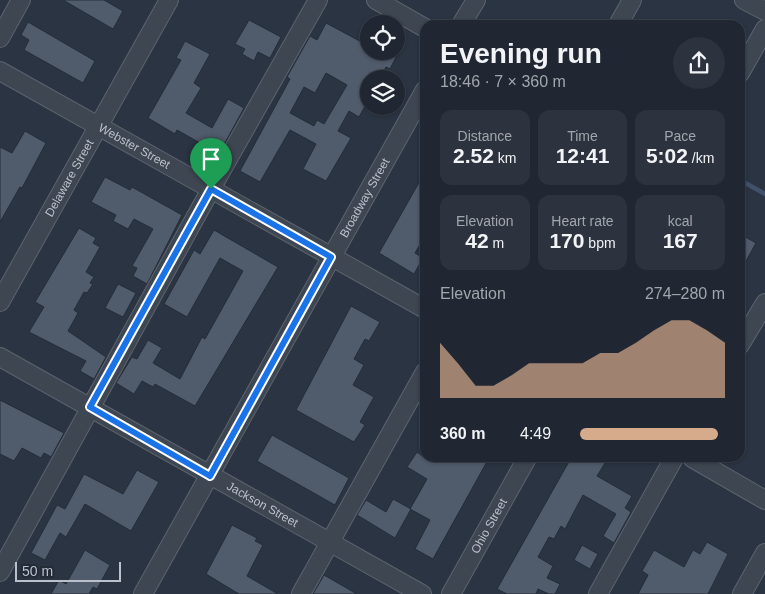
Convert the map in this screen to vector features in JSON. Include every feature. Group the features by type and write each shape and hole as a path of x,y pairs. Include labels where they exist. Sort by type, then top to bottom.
{"street":[{"path":"0,38 21,0"},
{"name":"Delaware Street","path":"0,302 169,0"},
{"path":"0,572 211,189 318,0"},
{"path":"376,0 420,25"},
{"path":"465,20 476,0"},
{"path":"621,20 632,0"},
{"path":"744,0 765,11"},
{"path":"745,64 765,29"},
{"name":"Webster Street","path":"0,71 420,306"},
{"name":"Broadway Street","path":"143,594 420,99"},
{"path":"745,337 765,303"},
{"name":"Jackson Street","path":"0,357 422,594"},
{"path":"301,594 420,381"},
{"name":"Ohio Street","path":"451,594 525,462"},
{"path":"598,594 672,462"},
{"path":"699,462 765,500"},
{"path":"742,594 765,553"}],"building":[{"path":"63,0 104,0 123,11 113,29"},
{"path":"249,20 281,37 270,58 258,52 254,61 242,54 245,49 235,44"},
{"path":"28,22 95,61 83,83 24,50 29,40 21,35"},
{"path":"326,23 360,41 360,60 394,60 390,69 386,67 384,70 360,70 360,115 359,117 349,111 338,131 351,138 326,181 303,169 316,144 290,130 260,182 240,171 290,79 287,77 310,36 317,40","holes":["326,73 347,85 324,124 317,120 314,126 290,113 304,87 315,93"]},
{"path":"185,41 210,54 194,83 201,88 186,113 212,128 228,99 244,108 215,161 198,151 202,144 177,130 175,134 148,118 181,60 176,58"},
{"path":"25,131 46,143 22,188 20,187 0,222 0,147 12,153"},
{"path":"105,177 130,190 132,187 182,215 147,284 133,276 137,268 132,266 153,229 134,219 128,229 113,221 116,215 91,202"},
{"path":"420,181 420,244 415,253 420,256 420,263 414,274 379,253"},
{"path":"79,228 96,238 93,243 100,247 86,272 94,277 90,283 93,284 87,293 84,292 74,310 78,313 68,331 106,357 94,379 80,371 86,361 29,332 44,307 35,302"},
{"path":"214,230 278,267 195,406 155,384 153,387 142,381 134,394 116,383 132,357 137,359 148,340 162,348 153,363 180,379 202,337 205,339 243,271 220,258 187,317 164,304 194,250 200,254"},
{"path":"745,237 756,243 745,263"},
{"path":"118,284 136,293 123,317 105,308"},
{"path":"351,306 380,322 369,341 365,339 354,359 364,365 353,385 374,397 360,422 365,425 354,442 296,410"},
{"path":"0,400 64,433 51,457 44,453 41,458 22,448 14,461 0,454"},
{"path":"272,435 349,478 335,505 257,461"},
{"path":"417,452 420,454 420,462 487,462 433,559 415,549 430,520 410,509 427,479 407,467"},
{"path":"569,462 606,462 597,476 632,496 625,508 631,512 614,543 603,536 616,514 583,495 565,529 561,526 554,539 549,537 538,557 553,566 547,578 560,584 555,594 549,594 538,589 536,594 507,594 497,589"},
{"path":"137,470 159,482 131,531 85,504 66,537 60,533 45,560 31,553 57,505 65,509 84,474 123,494"},
{"path":"393,499 411,509 395,538 357,515 366,500 386,512"},
{"path":"232,525 257,538 255,541 263,545 247,576 278,594 239,594 206,574"},
{"path":"707,542 728,554 708,594 638,594 648,575 642,571 654,550 684,567 693,550 700,554"},
{"path":"582,545 598,554 590,569 574,560"},
{"path":"85,550 110,565 97,589 93,587 89,594 51,594 59,580 66,584"},
{"path":"324,575 357,594 313,594"}],"waterway":[{"path":"745,183 765,194"}],"route":[{"path":"211,189 331,257 210,476 90,407 211,189"}]}
